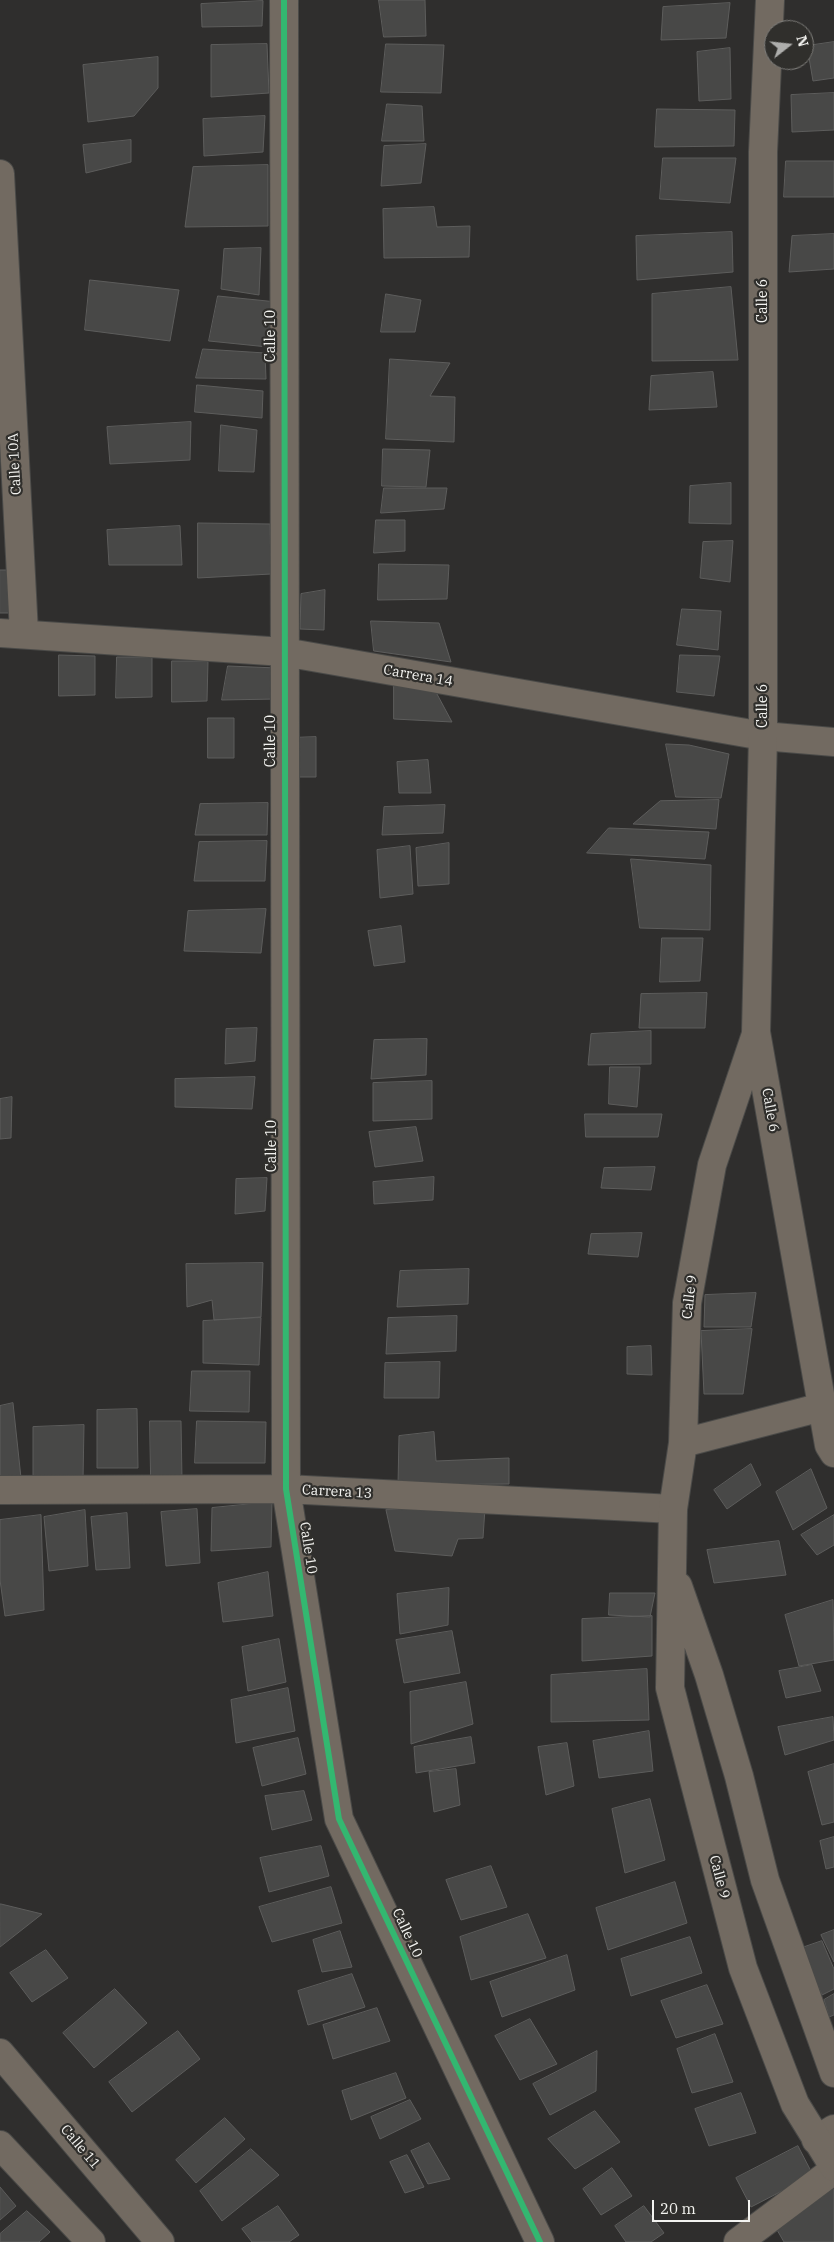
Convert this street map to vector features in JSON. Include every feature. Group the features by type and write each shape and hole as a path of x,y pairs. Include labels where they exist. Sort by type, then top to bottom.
{"street":[{"name":"Calle 10","path":"284,0 286,1489 339,1819 540,2242"},
{"name":"Calle 6","path":"771,0 763,152 763,736 756,1032 828,1412 829,1446 834,1452"},
{"name":"Calle 10A","path":"0,174 12,633"},
{"name":"Carrera 14","path":"12,633 284,652 763,736 834,742"},
{"name":"Calle 9","path":"756,1032 712,1165 687,1303 682,1443 673,1509 670,1688 743,1968 794,2104 825,2134 834,2168"},
{"path":"682,1443 828,1412"},
{"name":"Carrera 13","path":"0,1490 286,1489 673,1509"},
{"name":"Calle 9","path":"673,1570 712,1685 739,1776 766,1880 834,2073"},
{"name":"Calle 11","path":"0,2052 160,2242"},
{"path":"0,2145 91,2242"},
{"path":"738,2242 834,2168"}],"building":[{"path":"379,0 425,0 426,36 384,37"},
{"path":"263,1 262,26 202,27 201,4"},
{"path":"730,3 726,38 661,40 663,7"},
{"path":"834,42 834,78 813,81 811,70 814,70 814,45"},
{"path":"267,44 269,93 211,97 211,45"},
{"path":"386,44 444,45 441,93 381,92"},
{"path":"730,48 731,99 699,101 697,52"},
{"path":"158,57 158,88 134,116 88,122 83,65"},
{"path":"834,93 834,130 792,132 791,95"},
{"path":"387,104 422,106 424,141 382,141"},
{"path":"657,109 735,110 734,146 655,147"},
{"path":"265,116 263,152 204,156 203,119"},
{"path":"131,140 131,162 86,173 83,145"},
{"path":"426,144 421,183 381,186 384,146"},
{"path":"663,158 736,158 730,203 660,199"},
{"path":"786,161 834,161 834,197 784,197"},
{"path":"268,165 268,226 185,227 193,167"},
{"path":"434,207 437,227 470,226 469,257 384,258 383,209"},
{"path":"732,232 733,272 637,280 636,236"},
{"path":"834,234 834,269 789,272 792,236"},
{"path":"261,248 259,295 221,289 224,249"},
{"path":"90,280 179,290 170,341 85,330"},
{"path":"731,287 738,360 652,361 652,294"},
{"path":"386,294 421,300 415,332 381,332"},
{"path":"218,296 277,302 268,347 209,341"},
{"path":"203,349 265,353 266,379 196,378"},
{"path":"390,359 450,363 430,396 455,397 454,442 386,439"},
{"path":"713,372 717,407 649,410 651,376"},
{"path":"197,385 263,391 262,418 195,412"},
{"path":"191,422 190,460 110,464 107,427"},
{"path":"221,425 257,430 254,472 219,471"},
{"path":"383,449 430,450 426,487 382,486"},
{"path":"731,483 731,524 689,523 690,486"},
{"path":"384,488 447,488 444,509 381,513"},
{"path":"376,520 405,520 405,551 374,553"},
{"path":"198,523 270,524 271,574 198,578"},
{"path":"180,526 182,565 109,565 107,530"},
{"path":"733,541 730,582 700,578 703,542"},
{"path":"379,564 449,565 447,599 378,600"},
{"path":"0,570 11,570 9,613 0,613"},
{"path":"325,590 324,630 300,629 301,594"},
{"path":"682,609 721,611 718,650 677,645"},
{"path":"371,621 439,623 451,662 374,651"},
{"path":"59,655 95,656 95,695 59,696"},
{"path":"680,655 720,656 714,696 677,692"},
{"path":"117,657 152,657 152,697 116,698"},
{"path":"172,661 208,661 207,701 172,702"},
{"path":"228,666 277,668 277,699 222,700"},
{"path":"394,680 430,681 452,722 394,719"},
{"path":"208,718 234,718 234,758 208,758"},
{"path":"316,737 316,777 291,777 291,738"},
{"path":"666,744 689,745 729,754 721,798 676,797"},
{"path":"428,760 431,793 399,793 397,762"},
{"path":"719,800 716,829 633,824 660,801"},
{"path":"268,803 267,835 195,835 200,804"},
{"path":"445,805 443,833 382,835 384,807"},
{"path":"609,828 709,832 705,859 587,853"},
{"path":"267,841 265,881 194,881 199,842"},
{"path":"449,843 449,884 418,886 416,848"},
{"path":"410,846 413,894 380,898 377,850"},
{"path":"631,859 711,865 710,930 640,928"},
{"path":"266,909 261,953 184,951 188,911"},
{"path":"401,926 405,962 374,966 368,931"},
{"path":"662,938 703,938 700,981 660,982"},
{"path":"707,993 705,1028 639,1028 641,994"},
{"path":"257,1028 255,1061 225,1064 226,1029"},
{"path":"651,1031 651,1064 588,1065 591,1034"},
{"path":"427,1039 426,1075 371,1079 374,1040"},
{"path":"610,1067 640,1067 637,1107 609,1104"},
{"path":"255,1077 252,1109 175,1107 175,1079"},
{"path":"432,1081 432,1119 373,1121 373,1083"},
{"path":"12,1097 11,1138 0,1139 0,1099"},
{"path":"585,1114 662,1114 658,1137 586,1137"},
{"path":"416,1127 423,1161 375,1167 369,1132"},
{"path":"655,1167 651,1190 601,1188 604,1168"},
{"path":"434,1177 433,1200 374,1204 373,1182"},
{"path":"267,1178 265,1211 235,1214 236,1179"},
{"path":"642,1233 638,1257 588,1254 591,1234"},
{"path":"263,1263 261,1317 214,1320 212,1300 187,1307 186,1264"},
{"path":"469,1269 468,1304 397,1307 400,1271"},
{"path":"756,1293 751,1327 704,1327 705,1295"},
{"path":"457,1316 456,1351 386,1354 388,1318"},
{"path":"261,1318 259,1365 203,1363 203,1321"},
{"path":"752,1329 743,1394 704,1394 701,1331"},
{"path":"651,1346 652,1375 627,1374 627,1347"},
{"path":"440,1362 439,1398 384,1398 385,1363"},
{"path":"192,1371 250,1371 249,1412 190,1411"},
{"path":"13,1403 21,1478 0,1476 0,1406"},
{"path":"137,1409 138,1468 97,1468 97,1410"},
{"path":"150,1421 181,1421 182,1480 151,1477"},
{"path":"197,1421 266,1422 265,1463 195,1463"},
{"path":"84,1425 83,1480 33,1479 33,1427"},
{"path":"434,1432 436,1461 509,1458 509,1484 398,1485 399,1436"},
{"path":"751,1464 761,1485 727,1509 714,1490"},
{"path":"811,1469 827,1508 793,1530 776,1492"},
{"path":"272,1502 271,1547 211,1551 212,1508"},
{"path":"485,1508 483,1538 458,1539 452,1556 395,1551 386,1510"},
{"path":"197,1509 200,1563 166,1566 161,1512"},
{"path":"85,1510 88,1566 49,1571 44,1517"},
{"path":"127,1513 130,1568 96,1570 91,1517"},
{"path":"41,1515 44,1610 5,1616 0,1580 0,1520"},
{"path":"834,1515 834,1545 817,1555 801,1535"},
{"path":"779,1541 786,1575 714,1583 707,1550"},
{"path":"268,1572 273,1616 223,1622 218,1583"},
{"path":"449,1588 448,1625 400,1634 397,1594"},
{"path":"610,1593 655,1593 650,1617 609,1615"},
{"path":"833,1600 834,1660 799,1666 785,1615"},
{"path":"652,1616 652,1656 582,1661 582,1619"},
{"path":"452,1631 460,1673 404,1683 396,1640"},
{"path":"279,1639 286,1682 248,1691 242,1647"},
{"path":"812,1665 821,1691 786,1698 779,1671"},
{"path":"647,1669 649,1720 551,1722 551,1675"},
{"path":"466,1682 473,1724 411,1744 410,1692"},
{"path":"288,1688 295,1731 236,1743 231,1700"},
{"path":"833,1717 834,1740 785,1755 778,1727"},
{"path":"649,1731 653,1771 599,1778 593,1741"},
{"path":"471,1737 475,1763 416,1773 414,1747"},
{"path":"298,1738 306,1774 262,1786 253,1748"},
{"path":"567,1743 574,1786 546,1795 538,1747"},
{"path":"834,1764 834,1822 822,1825 808,1772"},
{"path":"456,1769 460,1805 434,1812 429,1772"},
{"path":"304,1791 312,1820 272,1830 265,1796"},
{"path":"650,1799 665,1860 625,1873 612,1809"},
{"path":"834,1837 834,1867 826,1869 820,1841"},
{"path":"321,1846 329,1876 269,1892 260,1858"},
{"path":"491,1866 507,1907 461,1920 446,1880"},
{"path":"675,1882 687,1923 608,1950 596,1908"},
{"path":"331,1887 342,1923 272,1942 259,1907"},
{"path":"1,1904 42,1914 0,1947"},
{"path":"528,1914 546,1958 471,1980 460,1937"},
{"path":"834,1930 834,1962 821,1935"},
{"path":"340,1931 352,1967 322,1972 313,1940"},
{"path":"690,1937 702,1973 631,1996 621,1959"},
{"path":"822,1941 834,1969 834,1989 822,1995 799,1949"},
{"path":"46,1950 68,1978 32,2002 10,1973"},
{"path":"567,1955 575,1990 502,2017 490,1982"},
{"path":"352,1974 365,2007 308,2025 298,1991"},
{"path":"707,1985 723,2024 676,2038 661,2001"},
{"path":"115,1989 147,2023 94,2068 63,2033"},
{"path":"834,1994 834,2015 829,2017 824,2000"},
{"path":"377,2008 390,2041 333,2059 323,2025"},
{"path":"530,2019 557,2064 520,2080 495,2036"},
{"path":"178,2031 200,2059 132,2112 109,2082"},
{"path":"715,2034 733,2082 692,2093 677,2049"},
{"path":"597,2051 596,2091 550,2115 533,2084"},
{"path":"396,2073 406,2098 351,2120 342,2091"},
{"path":"741,2093 756,2133 709,2146 695,2109"},
{"path":"410,2100 421,2119 380,2139 371,2117"},
{"path":"595,2111 620,2142 575,2169 548,2139"},
{"path":"225,2118 245,2139 196,2183 176,2160"},
{"path":"429,2143 450,2179 428,2184 411,2151"},
{"path":"798,2146 813,2175 751,2207 736,2178"},
{"path":"251,2149 279,2175 222,2221 200,2191"},
{"path":"407,2155 424,2187 405,2193 390,2162"},
{"path":"612,2168 632,2196 601,2215 583,2189"},
{"path":"834,2184 834,2242 784,2242 773,2223"},
{"path":"0,2187 16,2206 0,2220"},
{"path":"278,2206 299,2235 289,2242 252,2242 242,2229"},
{"path":"644,2206 664,2233 651,2242 626,2242 615,2226"},
{"path":"27,2211 50,2232 39,2242 0,2242 0,2234"}],"cycle path":[{"path":"284,0 286,1489 339,1819 540,2242"}]}
